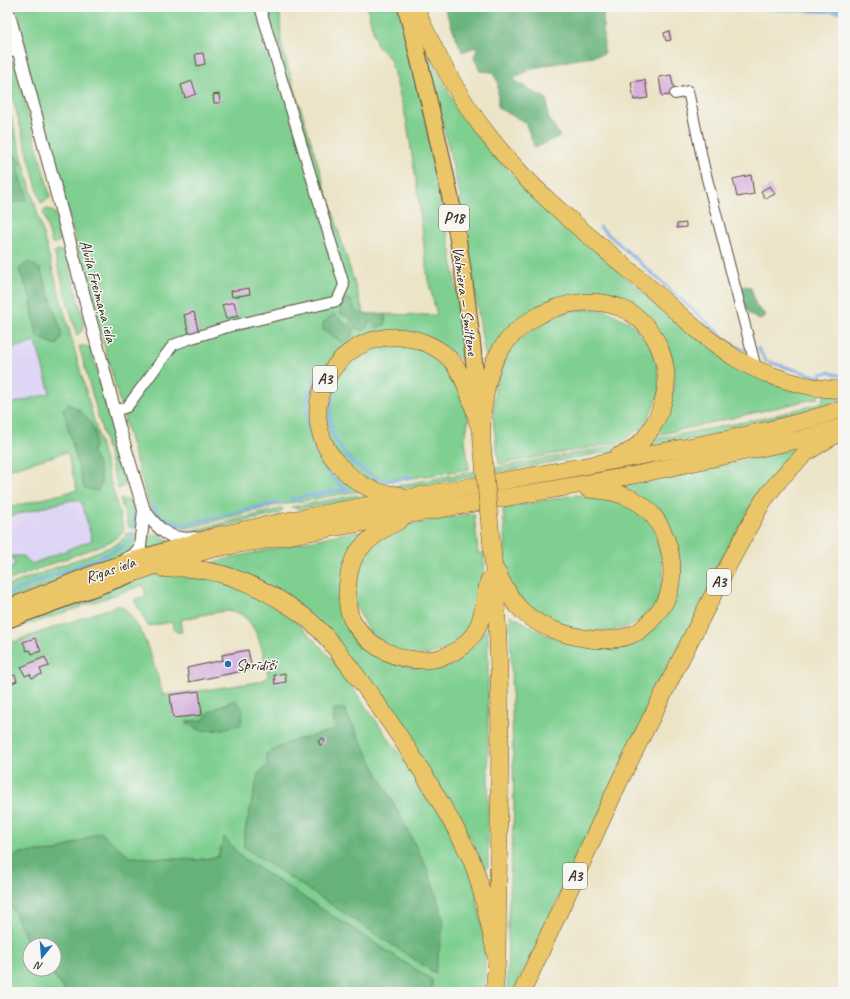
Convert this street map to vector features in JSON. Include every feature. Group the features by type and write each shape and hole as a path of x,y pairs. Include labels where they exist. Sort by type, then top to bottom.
{"highway":[{"path":"416,7 434,50 464,102 487,135 511,163 564,215 706,336 738,359 756,368 806,385 843,390"},
{"path":"482,438 488,383 493,364 504,345 523,326 550,310 560,306 585,302 610,304 634,315 653,334 659,346 667,372 664,399 655,422 642,440 624,454 542,475"},
{"name":"A3","path":"463,489 401,495 372,491 360,484 334,460 323,442 318,417 320,392 332,368 341,358 357,347 390,337 415,340 438,350 458,369 482,438 499,647 500,769 497,960 494,992"},
{"name":"A3","path":"215,536 290,519 542,475 724,441 810,420 843,409"},
{"path":"134,573 165,562 212,549 568,487 717,459 802,439 843,427"},
{"name":"A3","path":"522,992 621,778 725,571 763,501 780,479 808,452 843,430"},
{"path":"493,565 506,592 516,606 524,614 555,630 583,638 608,640 633,635 650,622 662,607 669,594 672,563 670,549 658,522 647,510 633,499 614,491 568,487"},
{"path":"411,514 371,538 356,556 349,574 348,598 353,622 363,636 378,647 396,657 413,661 446,657 462,646 480,624 493,565"},
{"path":"134,573 183,568 208,571 245,582 280,600 304,617 329,640 414,757 464,841 474,865 497,960"}],"main road":[{"name":"Valmiera — Smiltene","path":"406,7 438,138 454,218 469,306 482,438"},
{"name":"Rīgas iela","path":"7,608 108,568 215,536"},
{"name":"Rīgas iela","path":"7,620 134,573"}],"street":[{"name":"Alvila Freimaņa iela","path":"8,7 115,411 144,510 140,547 134,555 108,568"},
{"path":"115,411 126,407 173,346 189,338 231,326 337,301 344,285 260,7"},
{"path":"7,53 19,49"},
{"path":"674,94 688,91 704,167 756,368"},
{"path":"144,510 165,534 191,539 215,536"}],"shaded area":[{"path":"45,339 74,446 7,466 7,349"},
{"path":"86,493 100,537 7,574 7,515"}],"green space":[{"path":"17,7 280,7 281,44 364,314 437,315 428,280 417,186 406,118 390,59 377,46 367,7 397,7 407,31 451,252 467,364 433,339 347,346 311,416 359,491 273,506 184,529 157,520 149,505 131,443 33,86"},
{"path":"444,7 600,7 603,12 604,54 532,68 513,79 547,99 548,117 560,136 535,148 525,122 498,108 498,82 492,72 480,71 474,58 478,46 462,52"},
{"path":"708,7 843,7 843,12"},
{"path":"425,48 454,102 485,145 533,197 694,336 819,394 818,398 654,436 668,408 674,381 674,367 664,340 654,326 628,304 523,317 485,356 460,197"},
{"path":"7,57 14,61 49,192 50,198 41,203 7,77"},
{"path":"7,102 123,527 123,532 112,541 7,581 7,570 15,566 12,556 23,556 32,564 92,540 82,503 77,500 71,500 7,517 7,508 77,490 67,452 7,470 7,405 50,393 36,342 7,349 7,204 25,200 19,172 20,161 11,149 9,141","holes":["19,269 40,269 60,327 38,337 30,296","69,404 82,413 90,422 94,432 92,453 100,472 101,486 86,488 64,409"]},
{"path":"7,126 10,134 12,151 20,161 20,180 27,191 26,200 7,204"},
{"path":"47,209 55,213 61,237 60,241 52,244 43,211"},
{"path":"54,252 64,252 68,260 83,319 84,328 77,336"},
{"path":"29,262 40,269 60,327 62,335 57,345 37,337 30,296 19,269"},
{"path":"746,286 751,288 756,306 766,315 761,320 752,315 746,308 741,288"},
{"path":"345,299 350,299 357,313 385,315 386,324 377,328 370,321 364,331 355,328 351,338 341,343 335,337 323,330 323,323 334,314 348,326 352,319 341,314 340,307"},
{"path":"574,310 605,310 631,323 654,351 661,390 643,430 638,430 622,442 499,464 493,420 495,385 502,358 518,340 546,319"},
{"path":"400,344 429,351 447,365 460,388 469,417 465,440 469,469 381,483 375,479 368,482 331,447 324,412 328,389 342,367 353,358 374,347"},
{"path":"79,346 86,346 91,349 126,478 125,485 118,489"},
{"path":"824,394 843,397 843,399 810,411 744,429 648,447 650,440 765,418 818,404 823,400"},
{"path":"69,404 82,412 94,430 95,445 92,452 101,476 98,491 84,488 63,409"},
{"path":"628,444 619,450 411,488 383,488"},
{"path":"795,448 796,451 754,500 734,537 513,992 507,992 508,917 514,807 510,615 547,635 631,643 678,585 679,559 667,526 629,489 622,486 622,482 693,472"},
{"path":"356,495 361,497 365,495 368,498 299,509 291,507"},
{"path":"575,495 603,497 628,504 648,518 656,532 661,553 663,579 658,600 647,615 631,625 613,631 591,631 569,627 528,610 521,603 512,589 503,565 501,551 506,551 503,508"},
{"path":"120,499 132,501 137,509 140,530 129,527"},
{"path":"283,508 279,514 207,530 182,533"},
{"path":"474,513 478,553 484,553 485,588 476,621 451,647 427,655 407,654 384,643 367,629 354,601 357,569 367,551 384,536 408,525"},
{"path":"363,531 353,548 355,637 386,661 414,668 447,664 474,647 488,626 488,867 485,870 471,839 327,630 214,563 217,561 340,534"},
{"path":"127,533 139,535 130,550 122,556 7,601 7,586 115,545 124,538"},
{"path":"158,534 169,540 169,543 146,551 147,537"},
{"path":"170,573 198,574 235,585 265,599 299,624 331,658 442,813 472,872 485,941 485,992 432,992 432,980 241,857 224,837 218,857 196,860 130,857 100,832 57,851 19,853 7,864 7,644 119,605 135,622 141,633 152,659 163,695 257,682 268,677 257,636 246,618 238,613 228,611 216,612 180,620 182,632 177,632 173,629 172,622 148,626 134,600 146,595 143,585 37,622 7,629 7,626 142,576","holes":["235,700 242,719 234,724 221,729 209,730 187,721 203,720 219,706","344,709 426,866 437,898 435,973 244,847 244,836 258,774 268,765 266,754 292,741 335,730"]},
{"path":"235,700 243,709 241,725 205,730 192,727 186,722 203,720 209,712"},
{"path":"332,709 344,709 426,866 444,922 435,973 244,847 244,836 258,774 268,765 266,754 292,741 335,730"},
{"path":"100,832 130,857 196,860 218,857 224,837 241,857 432,980 432,992 66,992 54,977 62,977 62,937 26,937 7,896 7,864 19,853 57,851"},
{"path":"7,896 26,937 22,937 22,977 54,977 66,992 7,992"}],"building":[{"path":"669,31 671,40 666,41 664,33"},
{"path":"203,53 205,64 197,66 195,54"},
{"path":"671,75 675,94 662,96 659,77"},
{"path":"645,80 648,98 634,100 631,82"},
{"path":"192,81 196,94 185,98 181,85"},
{"path":"219,94 220,103 214,103 213,95"},
{"path":"751,175 754,194 737,197 733,179"},
{"path":"770,186 775,194 765,199 761,191"},
{"path":"686,223 686,227 677,228 677,224"},
{"path":"249,288 250,294 232,297 231,291"},
{"path":"234,302 238,316 226,319 222,305"},
{"path":"194,312 199,334 190,337 184,315"},
{"path":"35,638 41,651 32,654 30,650 27,651 23,642"},
{"name":"Sprīdīši","path":"248,650 252,669 189,682 187,668 223,660 222,655"},
{"path":"7,657 11,666 7,668"},
{"path":"45,657 49,666 40,669 42,674 32,678 30,674 25,676 21,667"},
{"path":"285,673 286,682 275,684 274,675"},
{"path":"15,675 17,681 7,685 7,678"},
{"path":"199,691 202,715 173,718 170,695"},
{"path":"323,738 325,742 320,745 318,741"}],"waterway":[{"path":"708,7 843,12"},
{"path":"600,227 730,343 744,350"},
{"path":"758,348 766,361 819,377 821,374 829,372 843,376"},
{"path":"290,500 349,489 340,484 331,476 323,464 308,424 307,401 311,386 318,372"},
{"path":"339,380 333,396 330,413 331,424 339,446 346,455 364,471 374,476 385,480 412,477"},
{"path":"152,504 161,517 183,525 279,502"},
{"path":"134,515 134,526"},
{"path":"7,594 103,556 128,544 132,533"}],"place":[{"name":"Sprīdīši","path":"228,664"}]}
